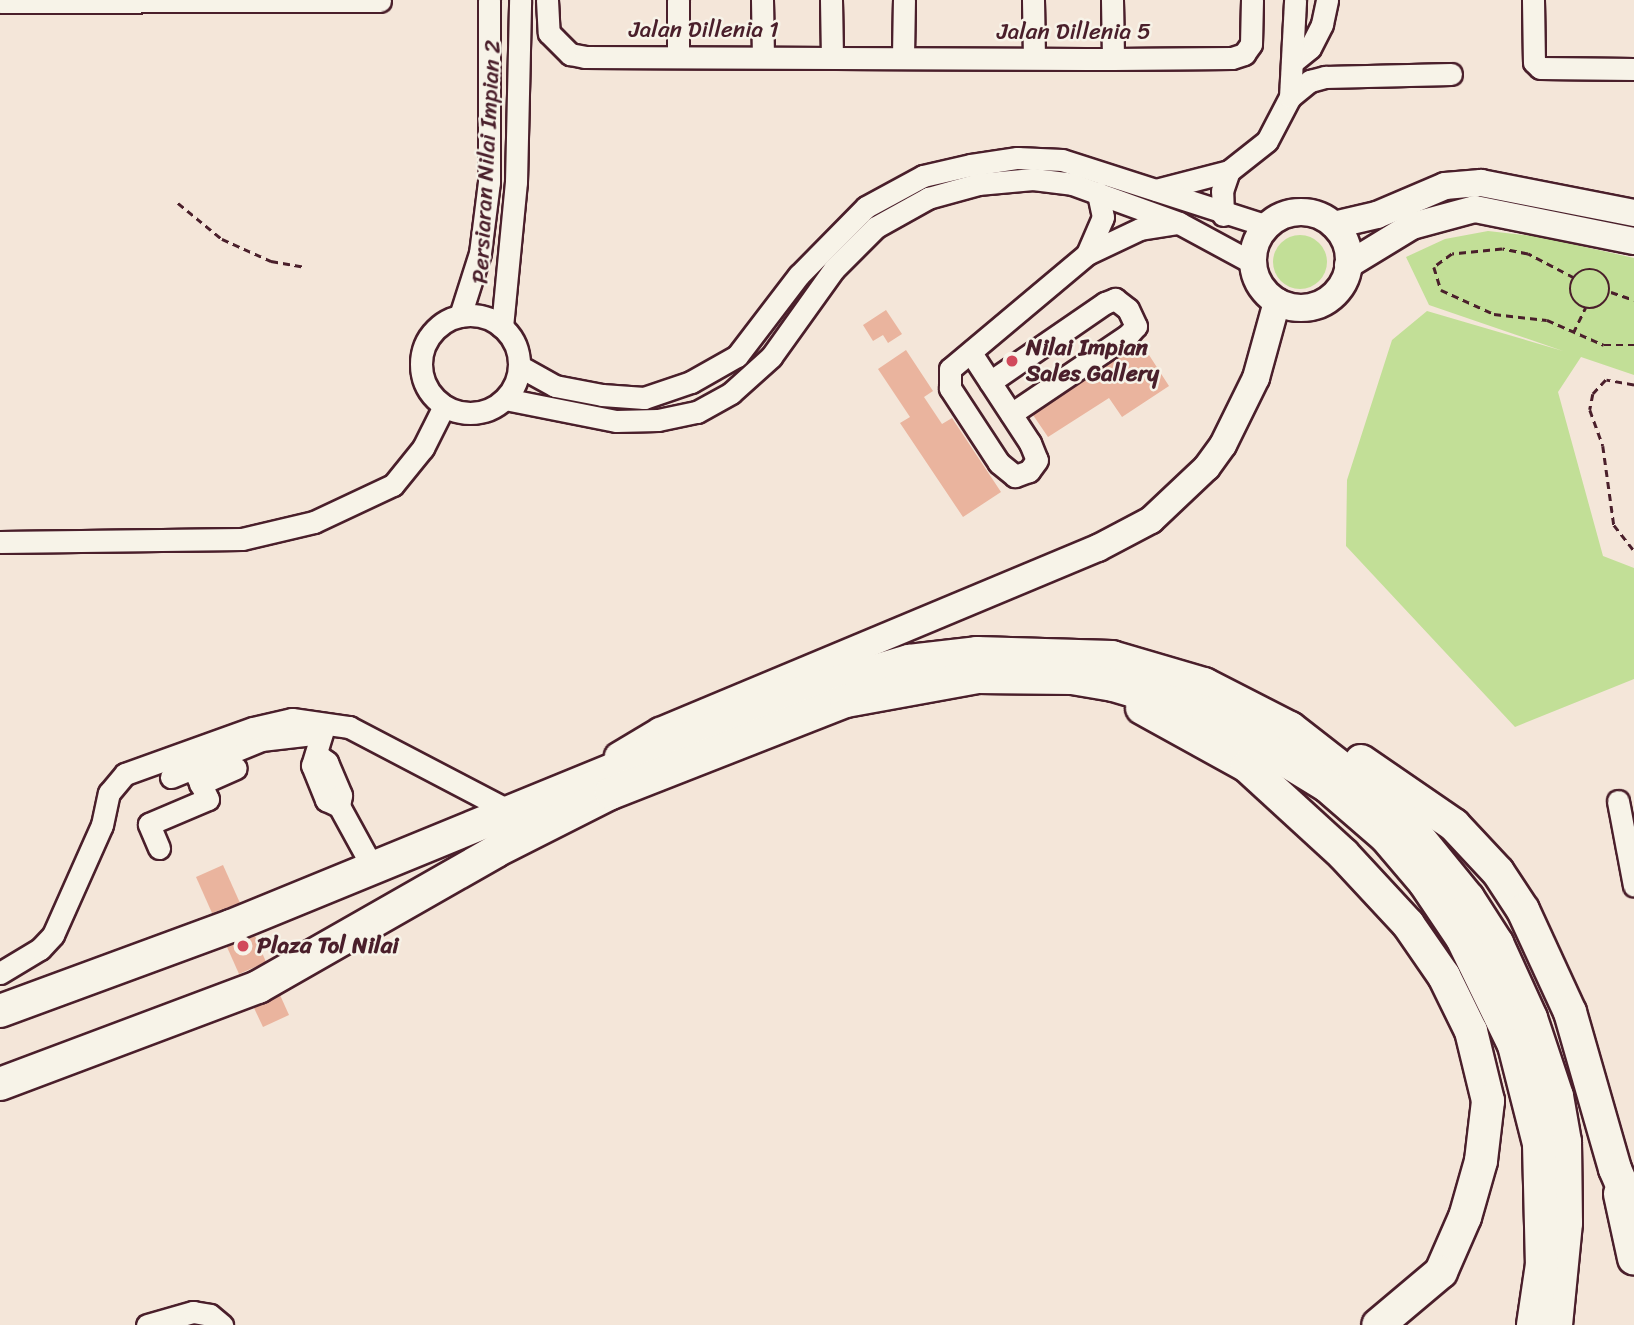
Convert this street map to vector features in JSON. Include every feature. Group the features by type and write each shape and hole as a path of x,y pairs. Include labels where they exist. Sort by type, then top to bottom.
{"highway":[{"path":"0,1011 373,868 572,784 800,693 908,661 977,653 1073,654 1150,666 1261,709 1290,728 1398,812 1438,856 1497,943 1531,1018 1557,1096 1565,1142 1566,1223 1556,1325"},
{"path":"0,1084 257,987 496,851 611,793 747,738 846,701 895,688 978,677 1072,678 1167,698 1208,713 1269,747 1327,786 1385,835 1425,883 1487,983 1514,1045 1539,1144 1542,1265 1533,1325"},
{"path":"1072,678 1098,696 1148,710 1247,766 1343,854 1408,925 1444,976 1471,1031 1488,1101 1481,1161 1465,1217 1421,1314 1411,1325"},
{"path":"1290,728 1381,772 1454,825 1498,872 1523,910 1570,1012 1615,1169 1634,1258"},
{"path":"1615,1169 1634,1213"},
{"path":"1378,1325 1441,1272"}],"main road":[{"path":"1334,225 1377,215 1445,186 1481,183 1634,213"},
{"path":"1348,265 1412,226 1475,209 1634,241"},
{"path":"1307,213 1334,225 1348,250 1348,265 1339,289 1318,304 1290,307 1277,302 1260,285 1253,263 1254,249 1267,226 1279,218 1307,213"},
{"path":"572,784 660,731 1098,548 1151,520 1207,467 1223,445 1256,378 1277,302"}],"street":[{"name":"Persiaran Nilai Impian 2","path":"460,316 480,253 489,182 489,0"},
{"name":"Persiaran Nilai Impian 2","path":"502,327 516,182 520,0"},
{"name":"Jalan Dillenia 1","path":"547,0 549,33 570,54 903,56"},
{"path":"678,0 678,56"},
{"path":"762,0 763,56"},
{"path":"831,0 832,55"},
{"path":"903,56 904,0"},
{"path":"1033,0 1034,58"},
{"path":"1112,0 1113,59"},
{"name":"Jalan Dillenia 5","path":"903,56 1232,58 1248,49 1252,0"},
{"path":"1295,0 1303,54 1325,77"},
{"path":"1156,190 1229,171 1267,141 1290,97 1303,54 1322,24 1327,0"},
{"path":"1532,0 1534,62 1540,68 1634,69"},
{"path":"0,2 380,1"},
{"path":"1290,97 1310,81 1325,77 1451,74"},
{"path":"519,366 555,386 602,395 644,398 691,382 737,356 799,275 866,207 923,176 1017,158 1062,160 1223,215 1267,226"},
{"path":"1223,215 1222,191 1229,171"},
{"path":"505,399 519,366 514,345 502,327 475,316 460,316 434,330 421,356 424,384 444,406 475,413 505,399 616,421 658,420 697,412 732,393 771,357 834,270 876,227 918,204 978,184 1033,178 1098,193 1179,223 1253,263"},
{"path":"489,182 516,182"},
{"path":"1087,254 1104,217 1098,193"},
{"path":"971,353 1037,460 1029,471 1015,476 999,463 950,388 950,369 1087,254 1140,229 1179,223"},
{"path":"990,382 1105,303 1115,299 1128,309 1136,326 1128,335 1011,414"},
{"path":"0,542 242,539 314,522 393,485 423,448 444,406"},
{"path":"0,973 40,949 53,935 102,825 109,793 125,774 253,728 292,719 349,727 503,814"},
{"path":"322,733 312,765 326,800 339,806 373,868"},
{"path":"196,776 261,740 322,733 362,747 503,814"},
{"path":"171,777 196,776 236,768"},
{"path":"159,848 149,824 208,799 196,776"},
{"path":"1618,802 1634,886"},
{"path":"147,1325 193,1312 210,1315 222,1325"}],"path":[{"path":"178,203 222,239 271,261 305,267"},
{"path":"1574,278 1528,254 1502,250 1452,254 1434,267 1441,290 1494,314 1547,320 1604,345 1634,345"},
{"path":"1587,269 1600,271 1608,279 1611,292 1604,304 1585,308 1571,293 1574,278 1587,269"},
{"path":"1611,292 1634,300"},
{"path":"1573,333 1585,308"},
{"path":"1634,385 1606,380 1592,394 1590,410 1603,446 1614,525 1634,551"}],"green space":[{"path":"1488,231 1541,237 1634,258 1634,375 1581,357 1558,392 1603,556 1634,568 1634,679 1515,727 1346,546 1347,480 1392,340 1427,311 1563,351 1429,305 1406,257 1445,239"},
{"path":"1300,235 1319,243 1327,262 1319,281 1300,289 1281,281 1273,262 1281,243"}],"building":[{"path":"886,310 902,334 888,343 883,335 873,341 863,325"},
{"path":"1140,341 1169,386 1122,417 1109,398 1048,437 1033,415"},
{"path":"906,350 933,391 924,397 942,424 952,418 1001,492 963,517 900,423 910,417 878,369"},
{"path":"223,865 240,903 212,913 196,877"},
{"path":"255,936 266,962 239,974 227,947"},
{"path":"280,995 289,1015 263,1027 254,1008"}],"place":[{"name":"Nilai Impian Sales Gallery","path":"1012,361"},
{"name":"Plaza Tol Nilai","path":"243,946"}]}
